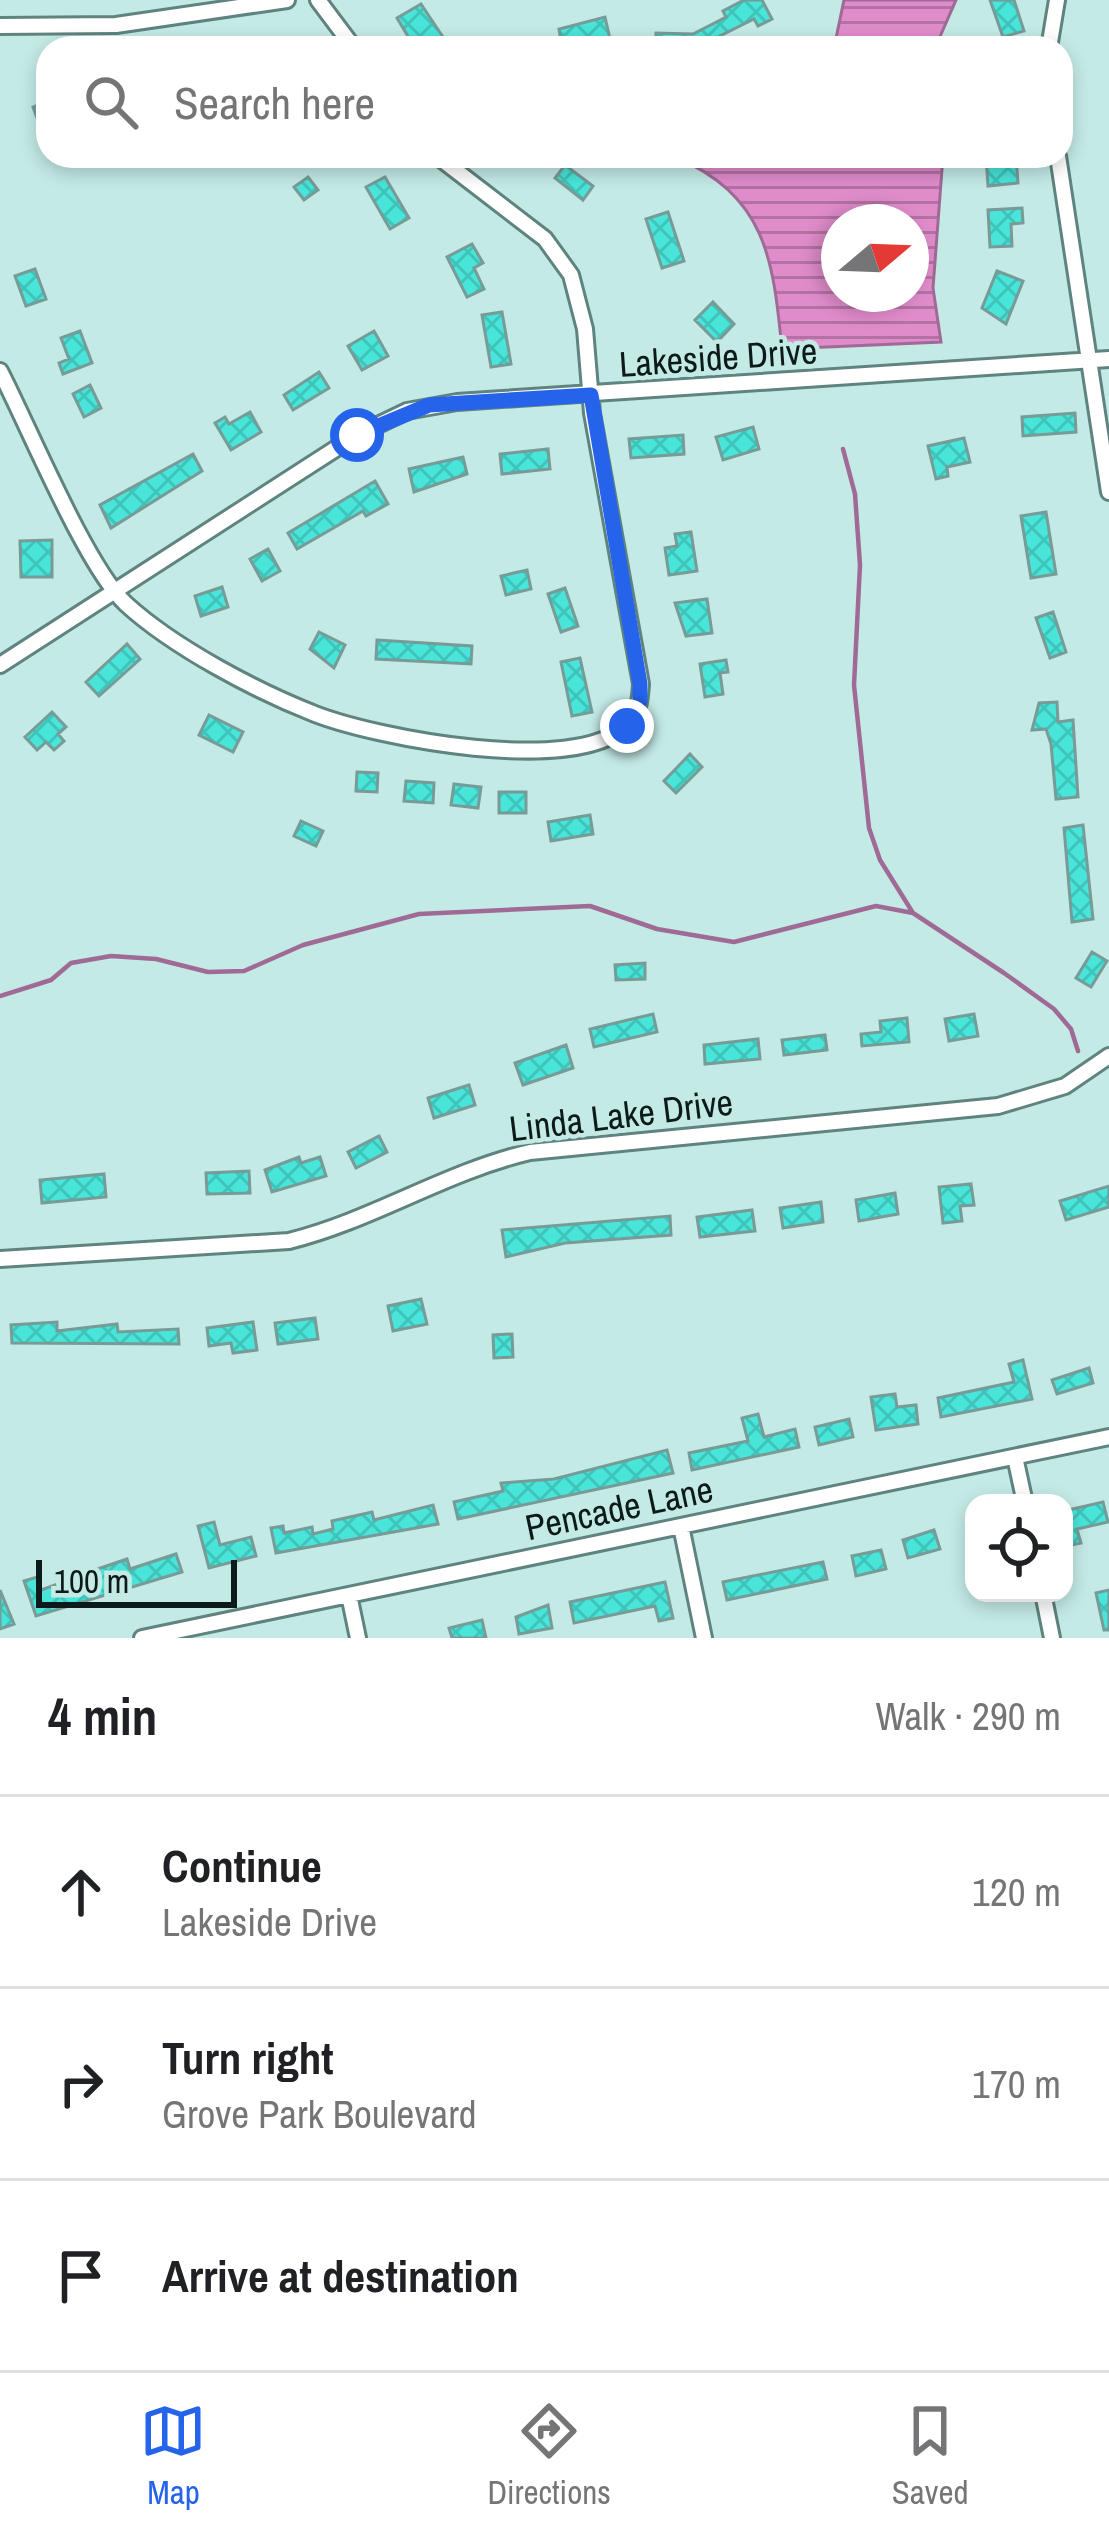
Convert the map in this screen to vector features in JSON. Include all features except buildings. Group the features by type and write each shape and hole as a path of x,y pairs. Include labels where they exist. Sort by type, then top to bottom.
{"street":[{"path":"0,26 116,25 287,0"},
{"path":"318,0 345,36"},
{"path":"1050,36 1057,0"},
{"path":"0,371 115,591 138,613 237,676 344,724 529,751 573,747 617,733 635,716 640,684 579,297 564,261 452,168"},
{"path":"1060,168 1109,492"},
{"name":"Lakeside Drive","path":"0,665 357,435 407,411 457,402 1109,359"},
{"name":"Linda Lake Drive","path":"0,1259 289,1241 332,1230 455,1173 530,1152 998,1106 1065,1086 1109,1057"},
{"name":"Pencade Lane","path":"142,1638 1109,1436"},
{"path":"1015,1456 1022,1494"},
{"path":"681,1526 704,1638"},
{"path":"349,1595 358,1638"},
{"path":"1045,1602 1052,1638"}],"shaded area":[{"path":"844,0 956,0 940,36 836,36"},
{"path":"696,168 942,168 933,288 941,342 782,349 768,259 746,211 728,190"}],"waterway":[{"path":"843,449 855,494 860,565 854,685 869,828 880,860 913,913"},
{"path":"0,996 51,980 71,963 111,956 156,959 208,972 244,971 303,945 419,914 590,906 657,929 734,942 876,906 913,913 1004,973 1054,1009 1071,1029 1078,1051"}],"route":[{"path":"357,435 429,405 591,395 640,684 640,701 627,726"}]}
